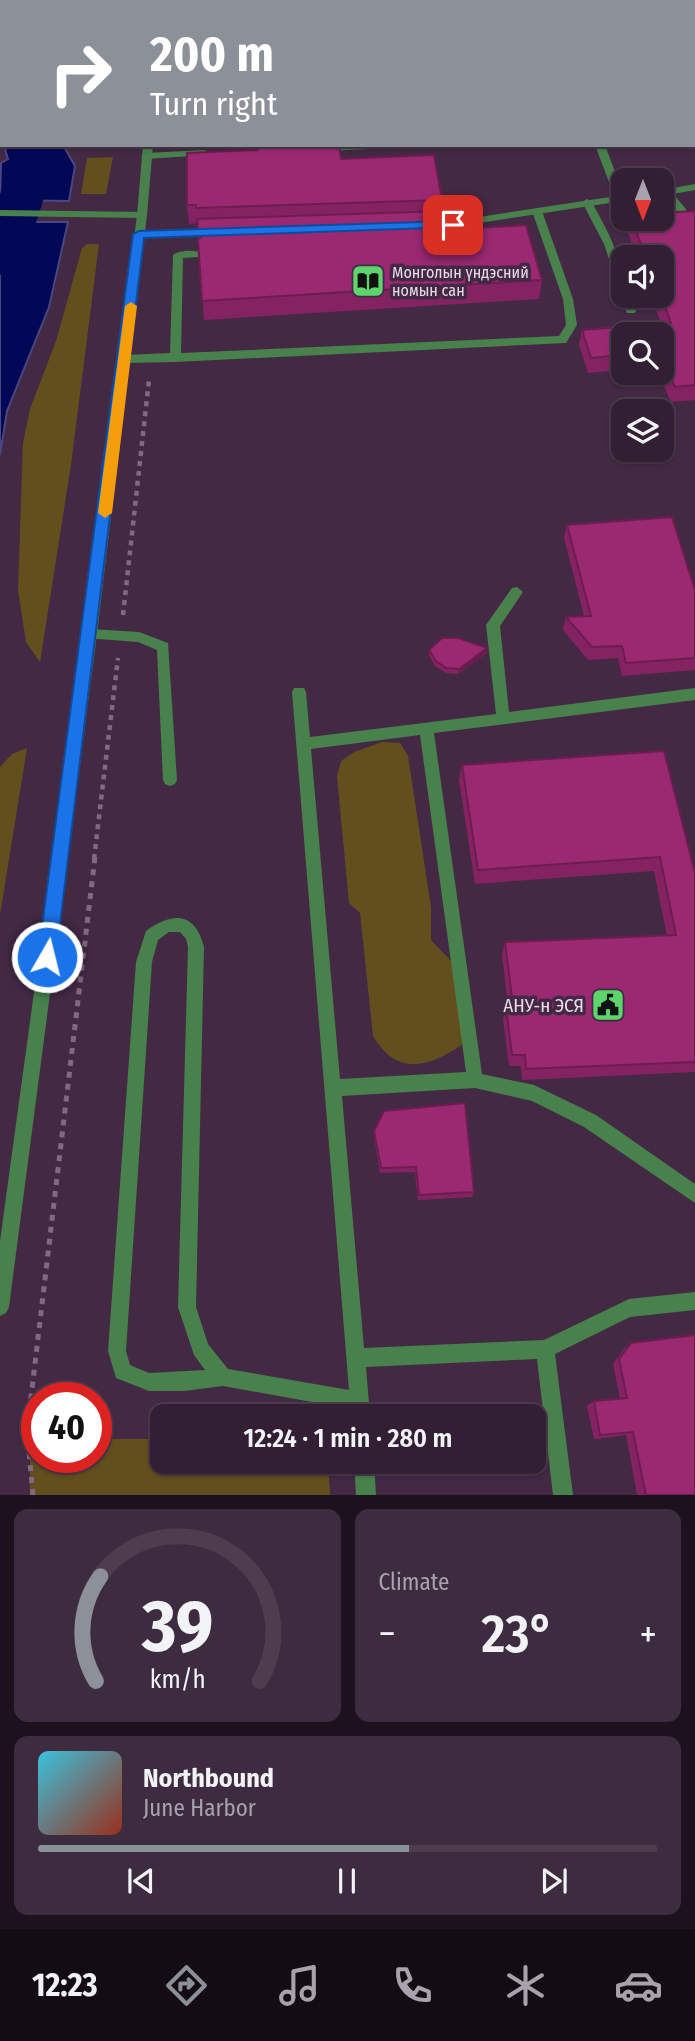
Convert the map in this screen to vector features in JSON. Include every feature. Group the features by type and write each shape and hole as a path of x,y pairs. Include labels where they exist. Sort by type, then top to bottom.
{"street":[{"path":"305,149 352,147"},
{"path":"601,147 611,171"},
{"path":"0,1307 125,359 147,150 212,153"},
{"path":"674,191 695,187"},
{"path":"412,226 453,225 611,199"},
{"path":"587,202 611,250"},
{"path":"674,203 682,211"},
{"path":"125,359 562,340 572,326 568,299 537,211"},
{"path":"0,213 142,215"},
{"path":"139,234 221,232"},
{"path":"175,358 178,255 198,254"},
{"path":"630,308 631,312"},
{"path":"503,718 494,625 517,592"},
{"path":"90,634 139,637 163,647 170,780"},
{"path":"299,692 360,1404"},
{"path":"303,744 695,694"},
{"path":"426,727 475,1080"},
{"path":"223,1377 200,1349 187,1307 196,947 193,935 183,925 166,925 150,936 144,962 117,1351 123,1371 149,1382 184,1382 223,1377 342,1404"},
{"path":"332,1088 475,1080 534,1093 590,1121 695,1194"},
{"path":"356,1358 545,1349 629,1308 695,1301"},
{"path":"545,1349 563,1495"},
{"path":"365,1474 366,1495"}],"path":[{"path":"33,1495 27,1431 152,359"}],"shaded area":[{"path":"64,147 75,166 69,201 0,200 1,163 8,159 5,149"},
{"path":"113,157 106,194 81,194 87,158"},
{"path":"0,222 68,222 49,307 7,411 0,455"},
{"path":"87,244 99,244 71,465 40,662 26,642 18,590 23,443 30,409 56,341 82,248"},
{"path":"382,742 400,743 408,756 431,907 431,940 452,962 467,1041 441,1057 417,1064 393,1058 373,1036 360,913 349,903 337,777 341,761 354,752"},
{"path":"27,748 0,915 0,767 12,754"},
{"path":"112,1439 150,1439 150,1474 329,1474 330,1495 30,1495 30,1473 112,1473"}],"building":[{"path":"258,147 339,147 341,159 434,155 442,200 196,208 196,205 187,205 187,153 258,150"},
{"path":"444,211 447,230 526,225 542,280 202,301 198,240 203,235 198,231 197,219"},
{"path":"695,211 695,385 675,387 674,322 671,322 665,308 674,308 674,245 641,245 636,231 674,231 674,212"},
{"path":"611,328 611,356 591,358 582,330"},
{"path":"672,517 695,590 695,658 626,663 622,646 592,647 566,617 591,616 567,525"},
{"path":"442,638 458,638 487,648 459,669 446,668 436,661 429,650"},
{"path":"664,751 695,873 695,1062 526,1069 525,1055 512,1055 506,1007 513,1006 505,942 676,935 660,857 478,870 462,765"},
{"path":"465,1103 474,1192 419,1195 416,1167 381,1168 374,1131 384,1111"},
{"path":"695,1335 695,1495 646,1495 633,1432 600,1435 594,1401 627,1398 619,1359 631,1343"}],"waterway":[{"path":"0,260 38,147"}],"slow traffic":[{"path":"105,513 131,306"}],"place":[{"name":"Монголын үндэсний номын сан","path":"368,281"},
{"name":"АНУ-н ЭСЯ","path":"608,1005"}],"route":[{"path":"47,957 139,234 453,225"}]}
